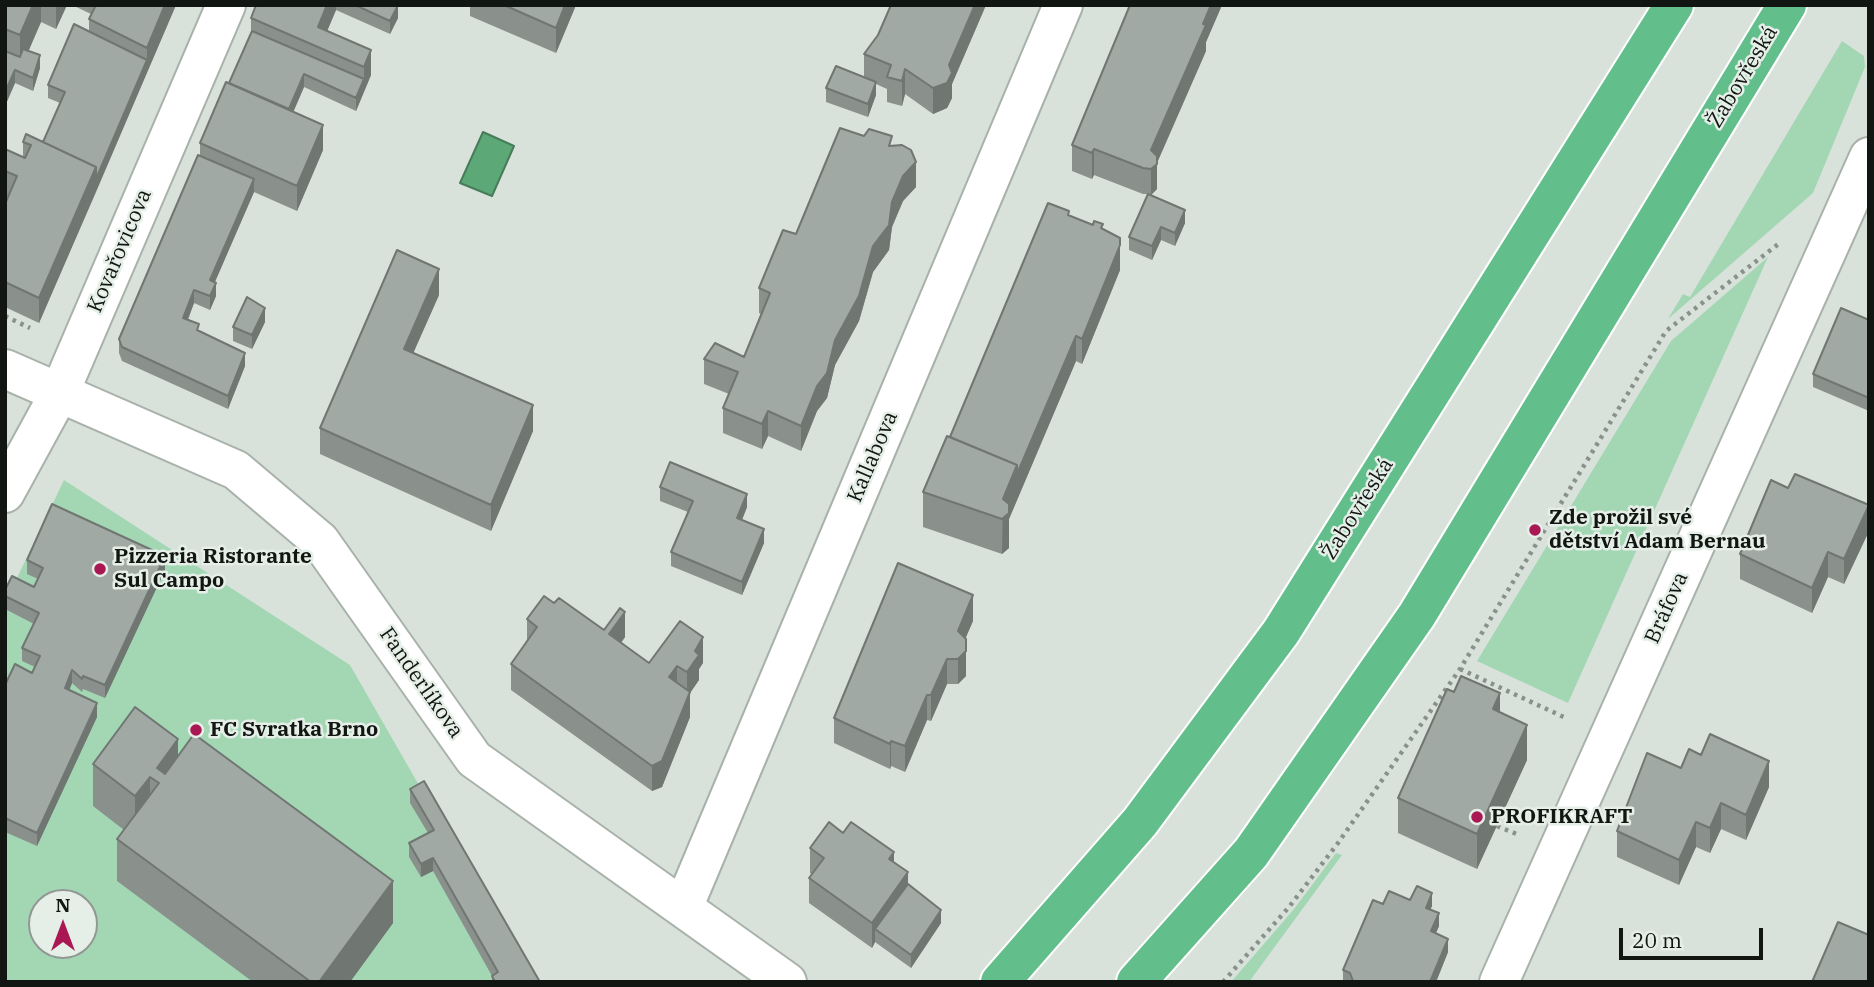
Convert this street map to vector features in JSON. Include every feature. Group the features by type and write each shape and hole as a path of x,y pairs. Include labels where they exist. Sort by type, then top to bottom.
{"highway":[{"name":"Žabovřeská","path":"1000,982 1140,822 1281,632 1674,5"},
{"name":"Žabovřeská","path":"1136,982 1251,853 1417,615 1787,5"}],"street":[{"name":"Kovařovicova","path":"5,493 59,394 226,5"},
{"name":"Kallabova","path":"683,908 1063,5"},
{"name":"Bráfova","path":"1499,982 1869,158"},
{"name":"Fanderlíkova","path":"5,369 236,470 320,541 474,759 787,982"}],"path":[{"path":"1223,982 1289,907 1461,669 1666,331 1787,237"},
{"path":"1461,669 1569,719"},
{"path":"1497,825 1515,834"}],"shaded area":[{"path":"1842,41 1864,56 1865,67 1813,193 1668,319 1683,294 1690,297"},
{"path":"483,132 514,146 492,196 460,183"},
{"path":"1768,257 1568,703 1477,661 1671,341"},
{"name":"FC Svratka Brno","path":"64,480 350,665 532,982 5,982 5,603"},
{"path":"1336,853 1342,855 1249,982 1231,982 1294,909"}],"building":[{"path":"5,5 33,5 20,35 5,29"},
{"path":"96,5 165,5 147,48 89,19"},
{"path":"256,5 327,5 318,27 371,50 364,67 251,18"},
{"path":"355,5 398,5 390,21"},
{"path":"504,5 565,5 556,28"},
{"path":"891,5 975,5 949,65 952,73 947,83 933,88 905,69 902,81 887,77 891,65 864,54 878,35"},
{"path":"1130,5 1211,5 1203,24 1206,25 1151,150 1157,156 1157,164 1151,169 1094,149 1092,153 1072,145"},
{"path":"74,24 147,60 96,179 96,167 43,142 65,92 48,85"},
{"path":"252,31 364,79 356,98 304,74 289,109 229,83"},
{"path":"23,49 40,55 33,78 15,70 5,92 5,51 20,57"},
{"path":"836,66 876,82 868,104 826,88"},
{"path":"226,82 323,125 297,186 200,143"},
{"path":"840,128 864,136 869,129 892,136 889,146 902,145 911,150 916,162 903,176 892,202 889,225 873,246 859,296 835,340 827,373 817,386 801,426 768,411 762,424 723,408 738,372 704,359 715,343 744,357 770,293 759,288 783,230 796,234"},
{"path":"26,134 96,167 39,298 5,282 5,204 17,176 5,171 5,149 25,158 31,145 23,142"},
{"path":"198,155 254,179 210,280 216,283 210,296 194,290 183,318 199,324 197,330 245,353 228,396 122,347 119,339"},
{"path":"1148,194 1185,210 1175,233 1161,227 1152,246 1129,237"},
{"path":"1048,203 1093,225 1094,221 1103,224 1101,228 1120,238 1120,245 1082,339 1076,336 1017,474 1017,465 950,437"},
{"path":"397,250 439,269 404,349 533,405 491,505 320,428"},
{"path":"247,297 265,308 252,335 233,327"},
{"path":"1841,308 1869,320 1869,398 1813,374"},
{"path":"947,436 1017,465 1003,499 1009,504 1009,513 1002,519 923,492"},
{"path":"670,462 747,494 737,518 764,529 742,582 671,552 693,501 660,487"},
{"path":"1795,474 1869,505 1844,559 1828,552 1812,588 1740,554 1771,480 1788,488"},
{"path":"52,504 165,556 105,685 83,676 82,679 72,670 65,688 97,703 37,833 5,818 5,685 15,664 32,673 40,656 22,648 39,613 5,596 5,590 12,576 34,587 43,568 27,560"},
{"path":"898,563 973,595 958,631 966,639 966,651 958,659 947,659 931,695 927,695 905,746 891,741 890,744 834,718"},
{"path":"544,596 554,603 559,598 604,630 620,608 625,612 609,634 649,663 680,621 703,637 695,651 699,655 687,672 677,666 669,677 690,692 662,761 652,766 511,664 537,627 527,619"},
{"path":"1461,676 1500,693 1493,709 1527,725 1477,834 1398,798 1447,689 1454,692"},
{"path":"135,707 178,739 157,768 165,774 194,734 393,881 319,982 311,982 117,839 159,783 150,777 135,796 93,764"},
{"path":"1710,734 1769,761 1746,815 1721,803 1710,828 1696,822 1679,860 1617,831 1647,753 1681,768 1689,749 1701,755"},
{"path":"424,781 540,982 495,982 492,976 498,972 433,858 421,864 409,843 434,830 410,789"},
{"path":"829,822 843,833 851,822 894,852 889,859 908,872 872,923 809,878 824,858 810,848"},
{"path":"908,884 941,910 911,955 875,929"},
{"path":"1417,886 1432,893 1426,908 1439,913 1431,931 1448,939 1430,982 1353,981 1350,973 1343,970 1373,900 1383,904 1389,891 1410,900"},
{"path":"1838,922 1869,935 1869,982 1812,982"}],"place":[{"name":"Zde prožil své dětství Adam Bernau","path":"1535,530"},
{"name":"Pizzeria Ristorante Sul Campo","path":"100,569"},
{"name":"FC Svratka Brno","path":"196,730"},
{"name":"PROFIKRAFT","path":"1477,817"}]}
